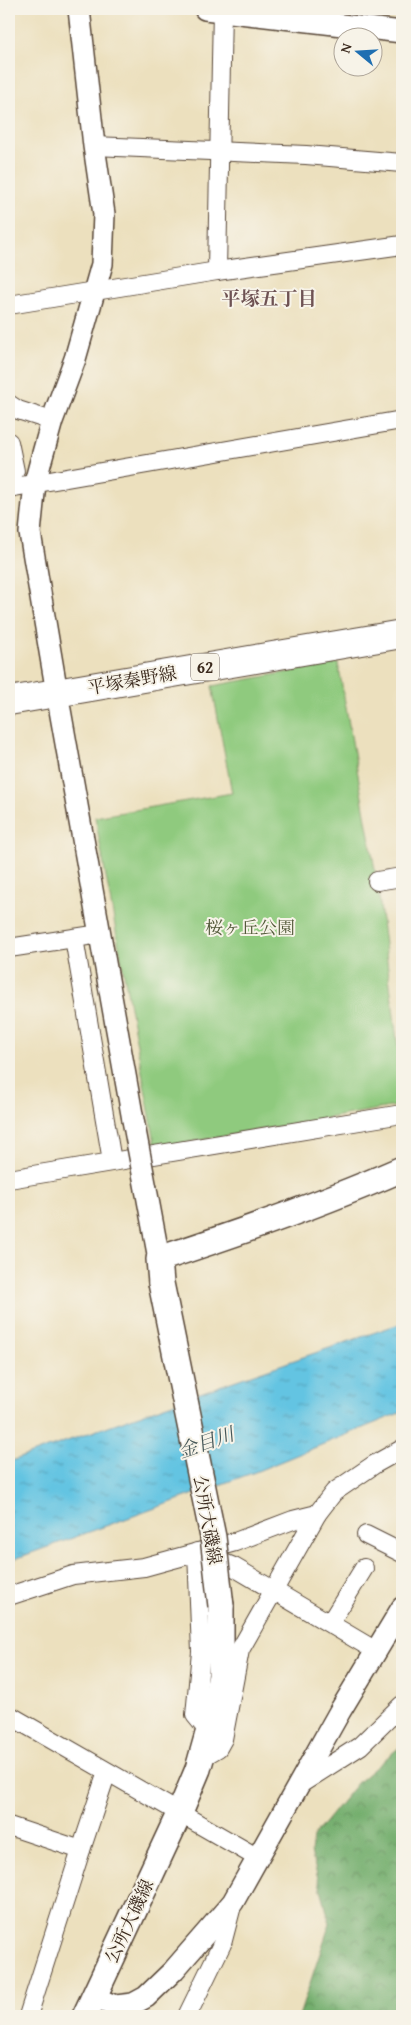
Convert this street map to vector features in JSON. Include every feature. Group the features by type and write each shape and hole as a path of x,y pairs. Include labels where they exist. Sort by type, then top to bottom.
{"main road":[{"name":"平塚秦野線","path":"9,702 402,634"},
{"path":"160,1271 402,1169"},
{"name":"公所大磯線","path":"89,2007 180,1812 209,1732 221,1676 221,1606 213,1537 160,1271"}],"street":[{"path":"79,9 94,146 104,214 102,264 75,359 52,421 35,483 30,533 160,1271"},
{"path":"217,272 216,9 402,32"},
{"path":"94,146 306,155 402,163"},
{"path":"9,305 402,244"},
{"path":"9,407 52,421"},
{"path":"9,488 402,420"},
{"path":"9,442 15,471"},
{"path":"377,881 402,877"},
{"path":"9,948 100,934"},
{"path":"74,938 112,1161"},
{"path":"9,1179 402,1114"},
{"path":"201,1758 218,1748 223,1739 240,1650 317,1514 334,1492 375,1464 402,1449"},
{"path":"9,1596 72,1575 144,1568 235,1542 293,1520 317,1514"},
{"path":"366,1535 402,1553"},
{"path":"197,1552 234,1567 376,1651"},
{"path":"197,1552 201,1652 195,1714 209,1732"},
{"path":"330,1623 364,1568"},
{"path":"89,2007 133,2004 146,1997 174,1970 233,1902 340,1710 402,1608"},
{"path":"298,1785 360,1746 402,1705"},
{"path":"9,1715 258,1858"},
{"path":"28,2016 108,1772"},
{"path":"9,1826 81,1850"},
{"path":"187,2016 222,1944 233,1902"}],"green space":[{"name":"桜ヶ丘公園","path":"338,663 377,881 402,1080 402,1105 156,1148 95,817 232,793 212,686"},
{"path":"402,1745 402,2016 299,2016 330,1923 311,1852 313,1837 358,1782"}],"water":[{"name":"金目川","path":"402,1323 402,1412 255,1472 9,1561 9,1462"}],"district":[{"name":"平塚五丁目","path":"269,298"}]}
